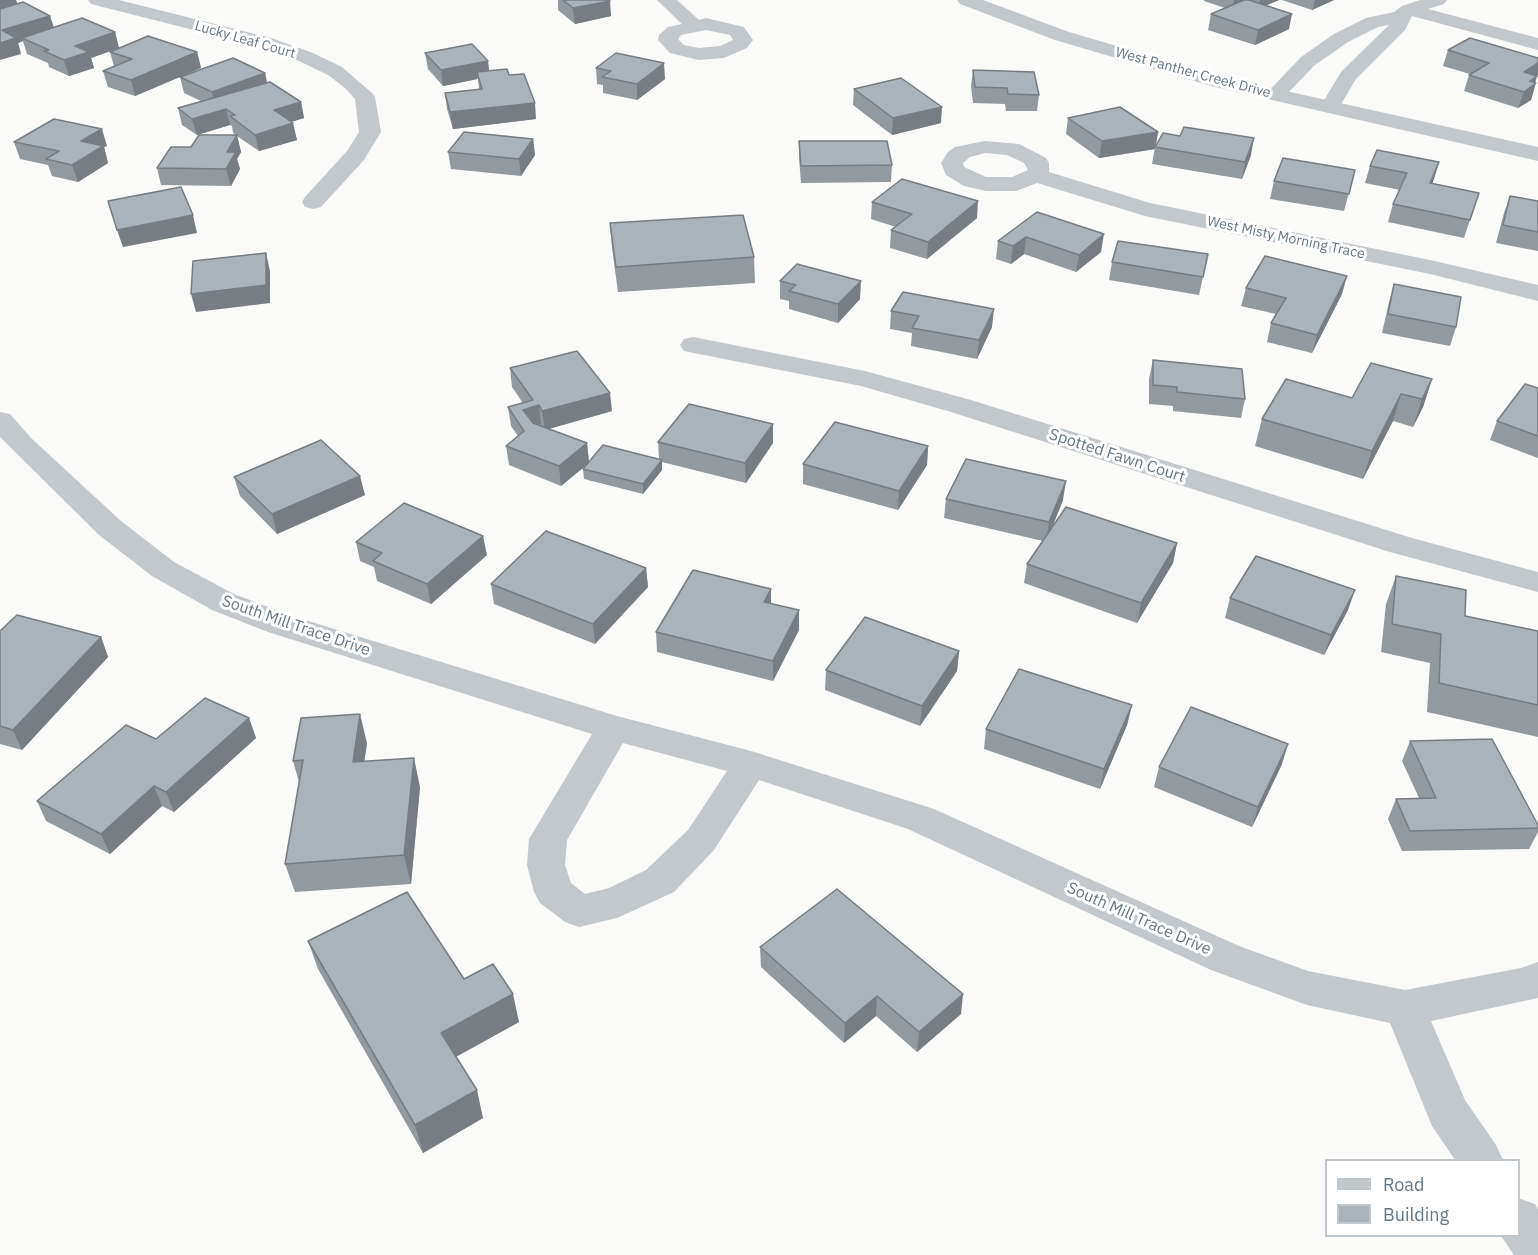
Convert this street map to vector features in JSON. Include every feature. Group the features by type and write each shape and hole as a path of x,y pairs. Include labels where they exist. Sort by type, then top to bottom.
{"street":[{"name":"Lucky Leaf Court","path":"97,0 264,42 306,57 335,71 352,84 365,97 370,132 356,155 314,202"},
{"path":"666,0 694,25"},
{"name":"West Panther Creek Drive","path":"966,0 1062,36 1127,56 1275,95 1538,154"},
{"path":"1275,95 1308,62 1341,38 1373,22 1405,14 1438,0"},
{"path":"1405,14 1538,44"},
{"path":"1330,107 1348,76 1398,26 1405,14"},
{"name":"West Panther Creek Drive","path":"1426,128 1538,145"},
{"name":"West Misty Morning Trace","path":"1036,175 1145,209 1430,267 1538,293"},
{"name":"Spotted Fawn Court","path":"693,345 865,379 961,406 1401,545 1538,582"},
{"name":"South Mill Trace Drive","path":"7,439 163,569 222,602 290,627 614,728 751,764 921,819 1225,958 1307,988 1405,1008 1527,984 1538,979"},
{"path":"614,728 548,839 546,865 554,892 579,911 617,902 660,881 701,840 751,764"},
{"path":"1405,1008 1449,1112 1479,1159"},
{"path":"1520,1223 1538,1250"}],"building":[{"path":"563,0 609,0 610,1 573,8"},
{"path":"1244,0 1292,14 1258,30 1211,14"},
{"path":"23,2 50,16 2,30 16,38 0,43 0,9"},
{"path":"82,18 115,32 75,46 89,52 64,60 44,51 49,50 22,38"},
{"path":"148,36 197,52 131,80 103,71 132,59 110,52"},
{"path":"1470,38 1538,58 1538,63 1524,72 1537,76 1530,81 1536,83 1524,92 1469,75 1489,63 1448,50"},
{"path":"472,44 488,61 441,70 425,53"},
{"path":"616,53 664,63 637,84 602,77 611,71 596,68"},
{"path":"233,58 265,73 212,92 180,77"},
{"path":"507,69 509,75 524,74 535,103 450,112 445,93 482,89 477,72"},
{"path":"973,70 1034,72 1039,95 1008,94 1007,88 975,87"},
{"path":"901,78 942,107 893,118 854,89"},
{"path":"270,82 301,102 274,110 293,123 255,135 230,116 235,115 226,109 192,119 178,108"},
{"path":"1120,107 1158,132 1102,141 1068,118"},
{"path":"54,119 102,129 81,141 103,146 72,165 46,159 59,151 14,142"},
{"path":"1184,127 1254,138 1245,162 1155,147 1163,133 1180,136"},
{"path":"464,132 533,139 519,159 448,152"},
{"path":"199,135 237,135 227,152 236,152 226,169 157,168 171,147 191,147"},
{"path":"799,141 887,141 892,165 801,166"},
{"path":"1377,150 1439,162 1430,183 1479,193 1470,220 1393,204 1407,173 1370,166"},
{"path":"1283,158 1355,170 1349,194 1274,181"},
{"path":"902,179 978,201 928,242 891,230 912,214 872,202"},
{"path":"181,187 193,215 117,230 108,201"},
{"path":"1510,196 1538,201 1538,232 1503,225"},
{"path":"1037,212 1104,234 1079,255 1026,237 1013,246 998,241"},
{"path":"743,215 754,257 616,267 610,223"},
{"path":"1118,241 1208,254 1203,277 1112,262"},
{"path":"266,253 266,285 191,294 193,261"},
{"path":"1265,256 1347,276 1317,335 1271,323 1286,298 1246,288"},
{"path":"797,264 861,281 838,304 789,291 796,285 780,281"},
{"path":"1394,284 1461,297 1456,327 1388,314"},
{"path":"903,292 994,309 979,340 912,328 919,316 891,311"},
{"path":"577,351 610,393 542,411 539,405 523,410 533,423 587,443 559,466 506,446 524,431 508,407 533,400 510,368"},
{"path":"1153,360 1242,369 1245,399 1177,392 1177,387 1153,385"},
{"path":"1371,363 1432,379 1422,399 1401,394 1372,451 1262,419 1286,379 1352,398"},
{"path":"1525,384 1538,388 1538,436 1497,421"},
{"path":"689,404 773,424 745,463 658,442"},
{"path":"835,422 928,446 899,491 803,464"},
{"path":"321,440 360,476 272,514 234,477"},
{"path":"603,445 662,460 643,484 583,469"},
{"path":"966,459 1066,481 1049,522 946,499"},
{"path":"404,503 483,536 427,584 373,561 382,553 356,542"},
{"path":"1066,507 1177,543 1141,603 1027,564"},
{"path":"546,531 646,568 593,624 491,584"},
{"path":"1256,556 1355,590 1331,635 1230,598"},
{"path":"693,570 771,589 764,602 799,610 773,661 656,632"},
{"path":"1396,576 1466,590 1465,616 1538,631 1538,705 1439,683 1441,634 1392,624"},
{"path":"17,615 101,637 13,730 0,726 0,631"},
{"path":"865,617 959,651 922,706 826,670"},
{"path":"1019,669 1132,705 1104,769 986,729"},
{"path":"205,698 249,718 166,792 154,786 101,834 37,801 126,725 156,739"},
{"path":"1191,707 1288,744 1258,807 1159,767"},
{"path":"360,714 353,762 414,758 404,855 285,864 303,760 293,761 301,718"},
{"path":"1492,739 1538,828 1410,831 1396,799 1436,798 1410,741"},
{"path":"837,889 963,994 919,1032 877,996 845,1023 760,947"},
{"path":"407,892 464,979 493,964 513,994 441,1033 477,1090 415,1125 308,941"}]}
